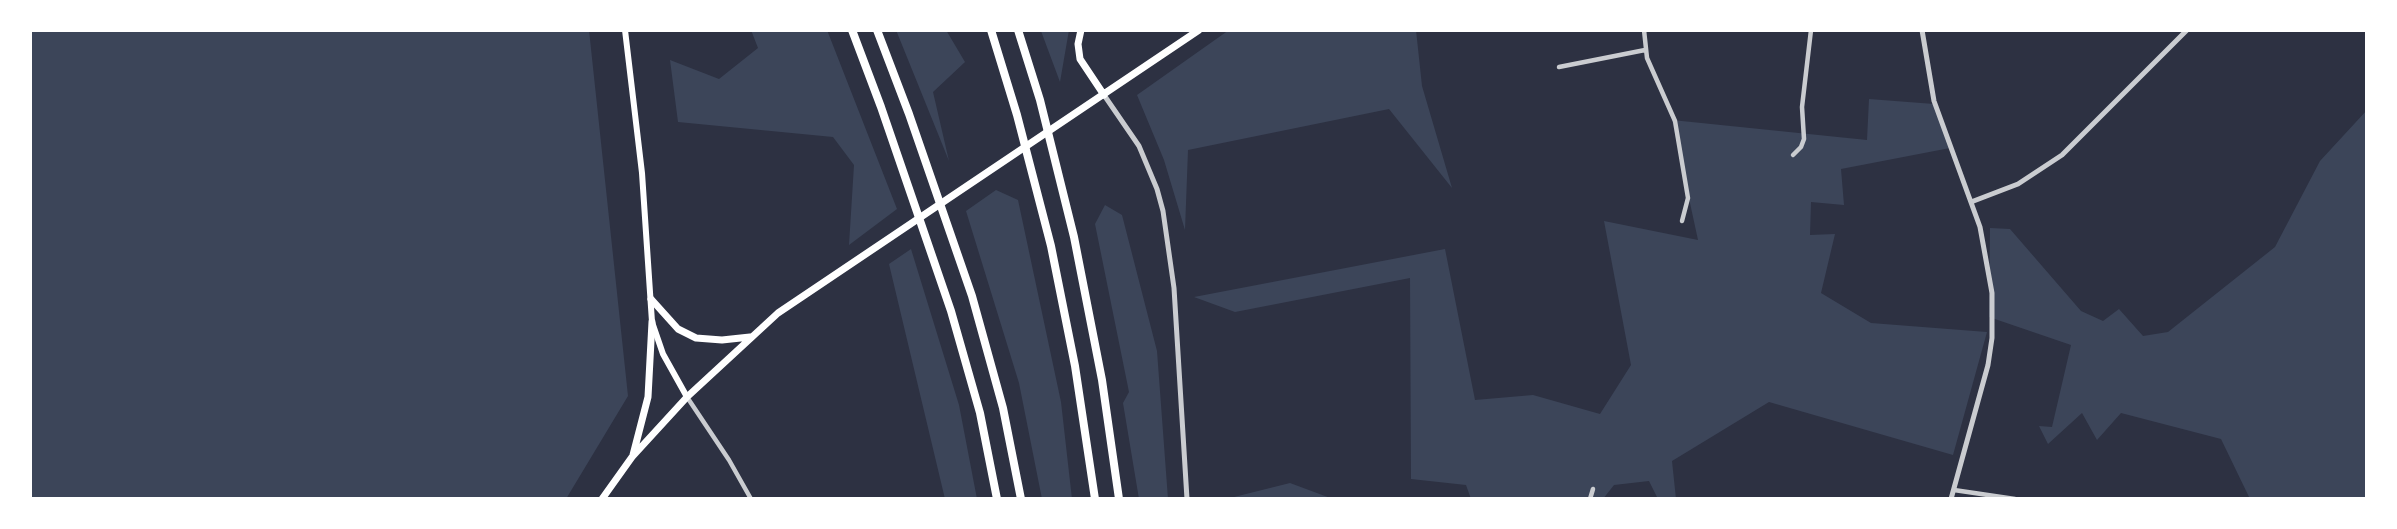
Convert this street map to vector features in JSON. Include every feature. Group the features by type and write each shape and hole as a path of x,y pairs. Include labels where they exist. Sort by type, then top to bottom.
{"highway":[{"path":"852,30 910,189 968,365 997,499"},
{"path":"877,30 931,174 988,353 1021,499"},
{"path":"991,30 1034,178 1073,355 1095,499"},
{"path":"1018,30 1057,163 1088,303 1119,499"}],"main road":[{"path":"625,30 642,173 652,322 648,397 632,458"},
{"path":"1081,30 1078,44 1080,59 1104,94"},
{"path":"602,499 632,458 687,397 750,337 802,296 1199,30"},
{"path":"651,299 678,329 696,338 722,340 750,337"},
{"path":"652,322 663,354 687,397"}],"street":[{"path":"1644,30 1645,50 1675,121 1688,198 1682,221"},
{"path":"1793,155 1801,147 1804,139 1802,107 1811,30"},
{"path":"1922,30 1934,101 1971,202 1988,263 1992,293 1992,338 1951,499"},
{"path":"1971,202 2018,184 2055,160 2187,30"},
{"path":"1559,67 1645,50"},
{"path":"1104,94 1139,146 1157,189 1163,211 1174,288 1187,499"},
{"path":"687,397 729,460 751,499"},
{"path":"1590,499 1593,489"},
{"path":"1954,490 2015,499"}],"shaded area":[{"path":"30,30 589,30 628,396 566,499 30,499"},
{"path":"751,30 827,30 897,209 849,245 854,165 833,137 678,122 670,60 719,79 758,48"},
{"path":"896,30 946,30 965,62 933,92 949,161"},
{"path":"1069,30 1060,82 1041,31"},
{"path":"1229,30 1416,30 1422,86 1452,188 1389,109 1188,150 1185,230 1164,160 1137,95"},
{"path":"1869,99 1934,104 1950,148 1841,169 1844,205 1811,202 1810,235 1835,234 1821,293 1871,323 1987,332 1953,455 1769,402 1672,461 1676,499 1658,499 1649,481 1614,485 1603,499 1471,499 1466,485 1411,479 1410,278 1235,312 1194,297 1445,249 1475,400 1533,395 1600,414 1631,365 1604,221 1698,240 1672,120 1867,140"},
{"path":"2367,110 2367,499 2250,499 2221,439 2121,413 2097,440 2082,413 2048,444 2039,426 2052,427 2071,345 1989,317 1990,228 2010,229 2081,311 2103,321 2119,309 2143,336 2168,332 2275,247 2320,161"},
{"path":"996,190 1018,200 1061,402 1072,499 1042,499 1019,383 966,211"},
{"path":"1105,205 1122,215 1157,351 1168,499 1139,499 1123,403 1129,392 1095,224"},
{"path":"911,249 959,405 977,499 945,499 889,264"},
{"path":"1290,483 1333,499 1226,499"}]}
